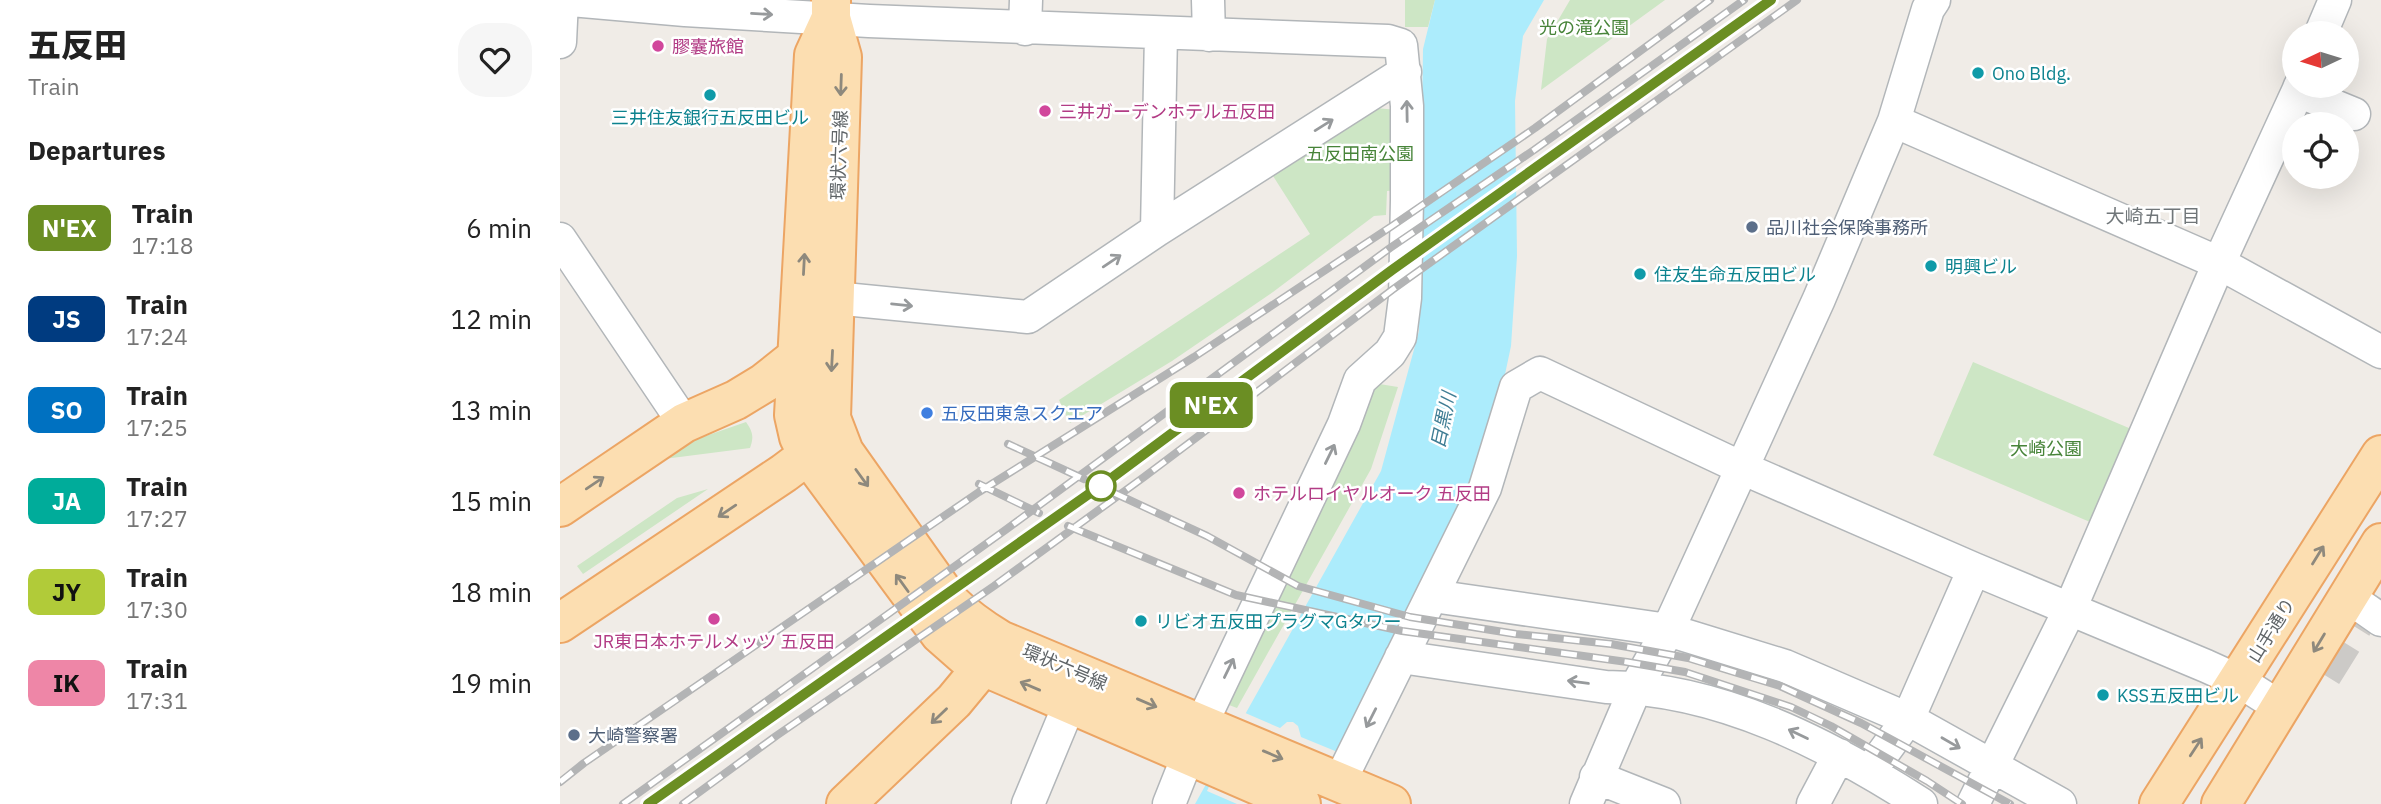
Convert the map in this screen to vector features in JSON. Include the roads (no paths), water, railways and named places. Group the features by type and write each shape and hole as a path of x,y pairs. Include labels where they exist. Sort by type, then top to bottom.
{"main road":[{"name":"環状六号線","path":"831,9 842,57 831,418 836,437 852,464 951,603 966,618 1000,639 1202,744 1301,804"},
{"name":"環状六号線","path":"831,9 814,55 798,356 776,415 799,437 796,464 940,634 965,656 1070,704 1336,781 1391,804"},
{"path":"560,507 684,423 736,400 764,383 798,356"},
{"path":"684,423 730,414 831,418"},
{"path":"560,623 796,464 831,418"},
{"name":"山手通り","path":"2159,804 2381,455"},
{"path":"2232,800 2280,707 2381,543"},
{"path":"860,800 954,701 983,666"}],"street":[{"path":"560,42 562,0"},
{"path":"571,0 1025,14 1161,34 1388,41 1401,45 1407,106 1405,298 1400,337 1390,353 1360,380 1344,424 1202,744 1169,804"},
{"path":"1208,0 1209,35"},
{"path":"1664,804 1591,791 1636,687 1668,630 1819,299 1894,121 1928,9 1934,0"},
{"path":"2326,21 2335,0"},
{"path":"1157,230 1161,34"},
{"path":"834,298 1028,317 1157,230 1405,72"},
{"path":"1973,804 2070,609 2219,263 2294,98"},
{"path":"2320,98 2350,112"},
{"path":"1894,121 2219,263 2381,352"},
{"path":"560,239 684,423"},
{"path":"1336,781 1433,596 1485,488 1516,387 1540,373 1742,468 2239,681 2280,707"},
{"path":"1870,771 1908,719 1975,569"},
{"path":"1433,596 1668,630 1785,666 1908,719 2060,804"},
{"path":"2348,597 2381,620"},
{"path":"1401,657 1606,687 1636,687 1699,701 1789,730 1870,771 1921,804"},
{"path":"1028,804 1070,704"},
{"path":"1813,804 1839,755"}],"water":[{"name":"目黒川","path":"1435,0 1544,0 1523,36 1515,101 1517,256 1511,346 1493,431 1366,700 1311,804 1195,804 1381,471 1419,331 1423,49"}],"tunnel":[{"path":"2323,674 2381,581"}],"railway":[{"path":"560,782 979,492 1194,357 1392,226 1535,128 1710,0"},
{"path":"623,804 1004,531 1390,248 1534,150 1744,0"},
{"path":"648,804 1134,462 1392,270 1770,0"},
{"path":"683,804 776,736 994,586 1392,290 1797,0"},
{"path":"1008,444 1084,479"},
{"path":"979,484 1039,513"},
{"path":"1112,492 1207,536 1298,586 1410,617 1516,634 1611,644 1688,658 1780,686 1861,723 2010,804"},
{"path":"1068,526 1236,595 1402,631 1685,672 1791,707 1831,726 1962,804"}],"train":[{"name":"N'EX","path":"648,804 988,567 1392,270 1771,0"}],"place":[{"name":"膠囊旅館","path":"658,46"},
{"name":"Ono Bldg.","path":"1978,73"},
{"name":"三井住友銀行五反田ビル","path":"710,95"},
{"name":"三井ガーデンホテル五反田","path":"1045,111"},
{"name":"品川社会保険事務所","path":"1752,227"},
{"name":"明興ビル","path":"1931,266"},
{"name":"住友生命五反田ビル","path":"1640,274"},
{"name":"五反田東急スクエア","path":"927,413"},
{"name":"ホテルロイヤルオーク 五反田","path":"1239,493"},
{"name":"JR東日本ホテルメッツ 五反田","path":"714,619"},
{"name":"リビオ五反田プラグマGタワー","path":"1141,621"},
{"name":"KSS五反田ビル","path":"2103,695"},
{"name":"大崎警察署","path":"574,735"}],"district":[{"name":"大崎五丁目","path":"2153,216"}],"park label":[{"name":"光の滝公園","path":"1584,27"},
{"name":"五反田南公園","path":"1360,153"},
{"name":"大崎公園","path":"2046,448"}]}
